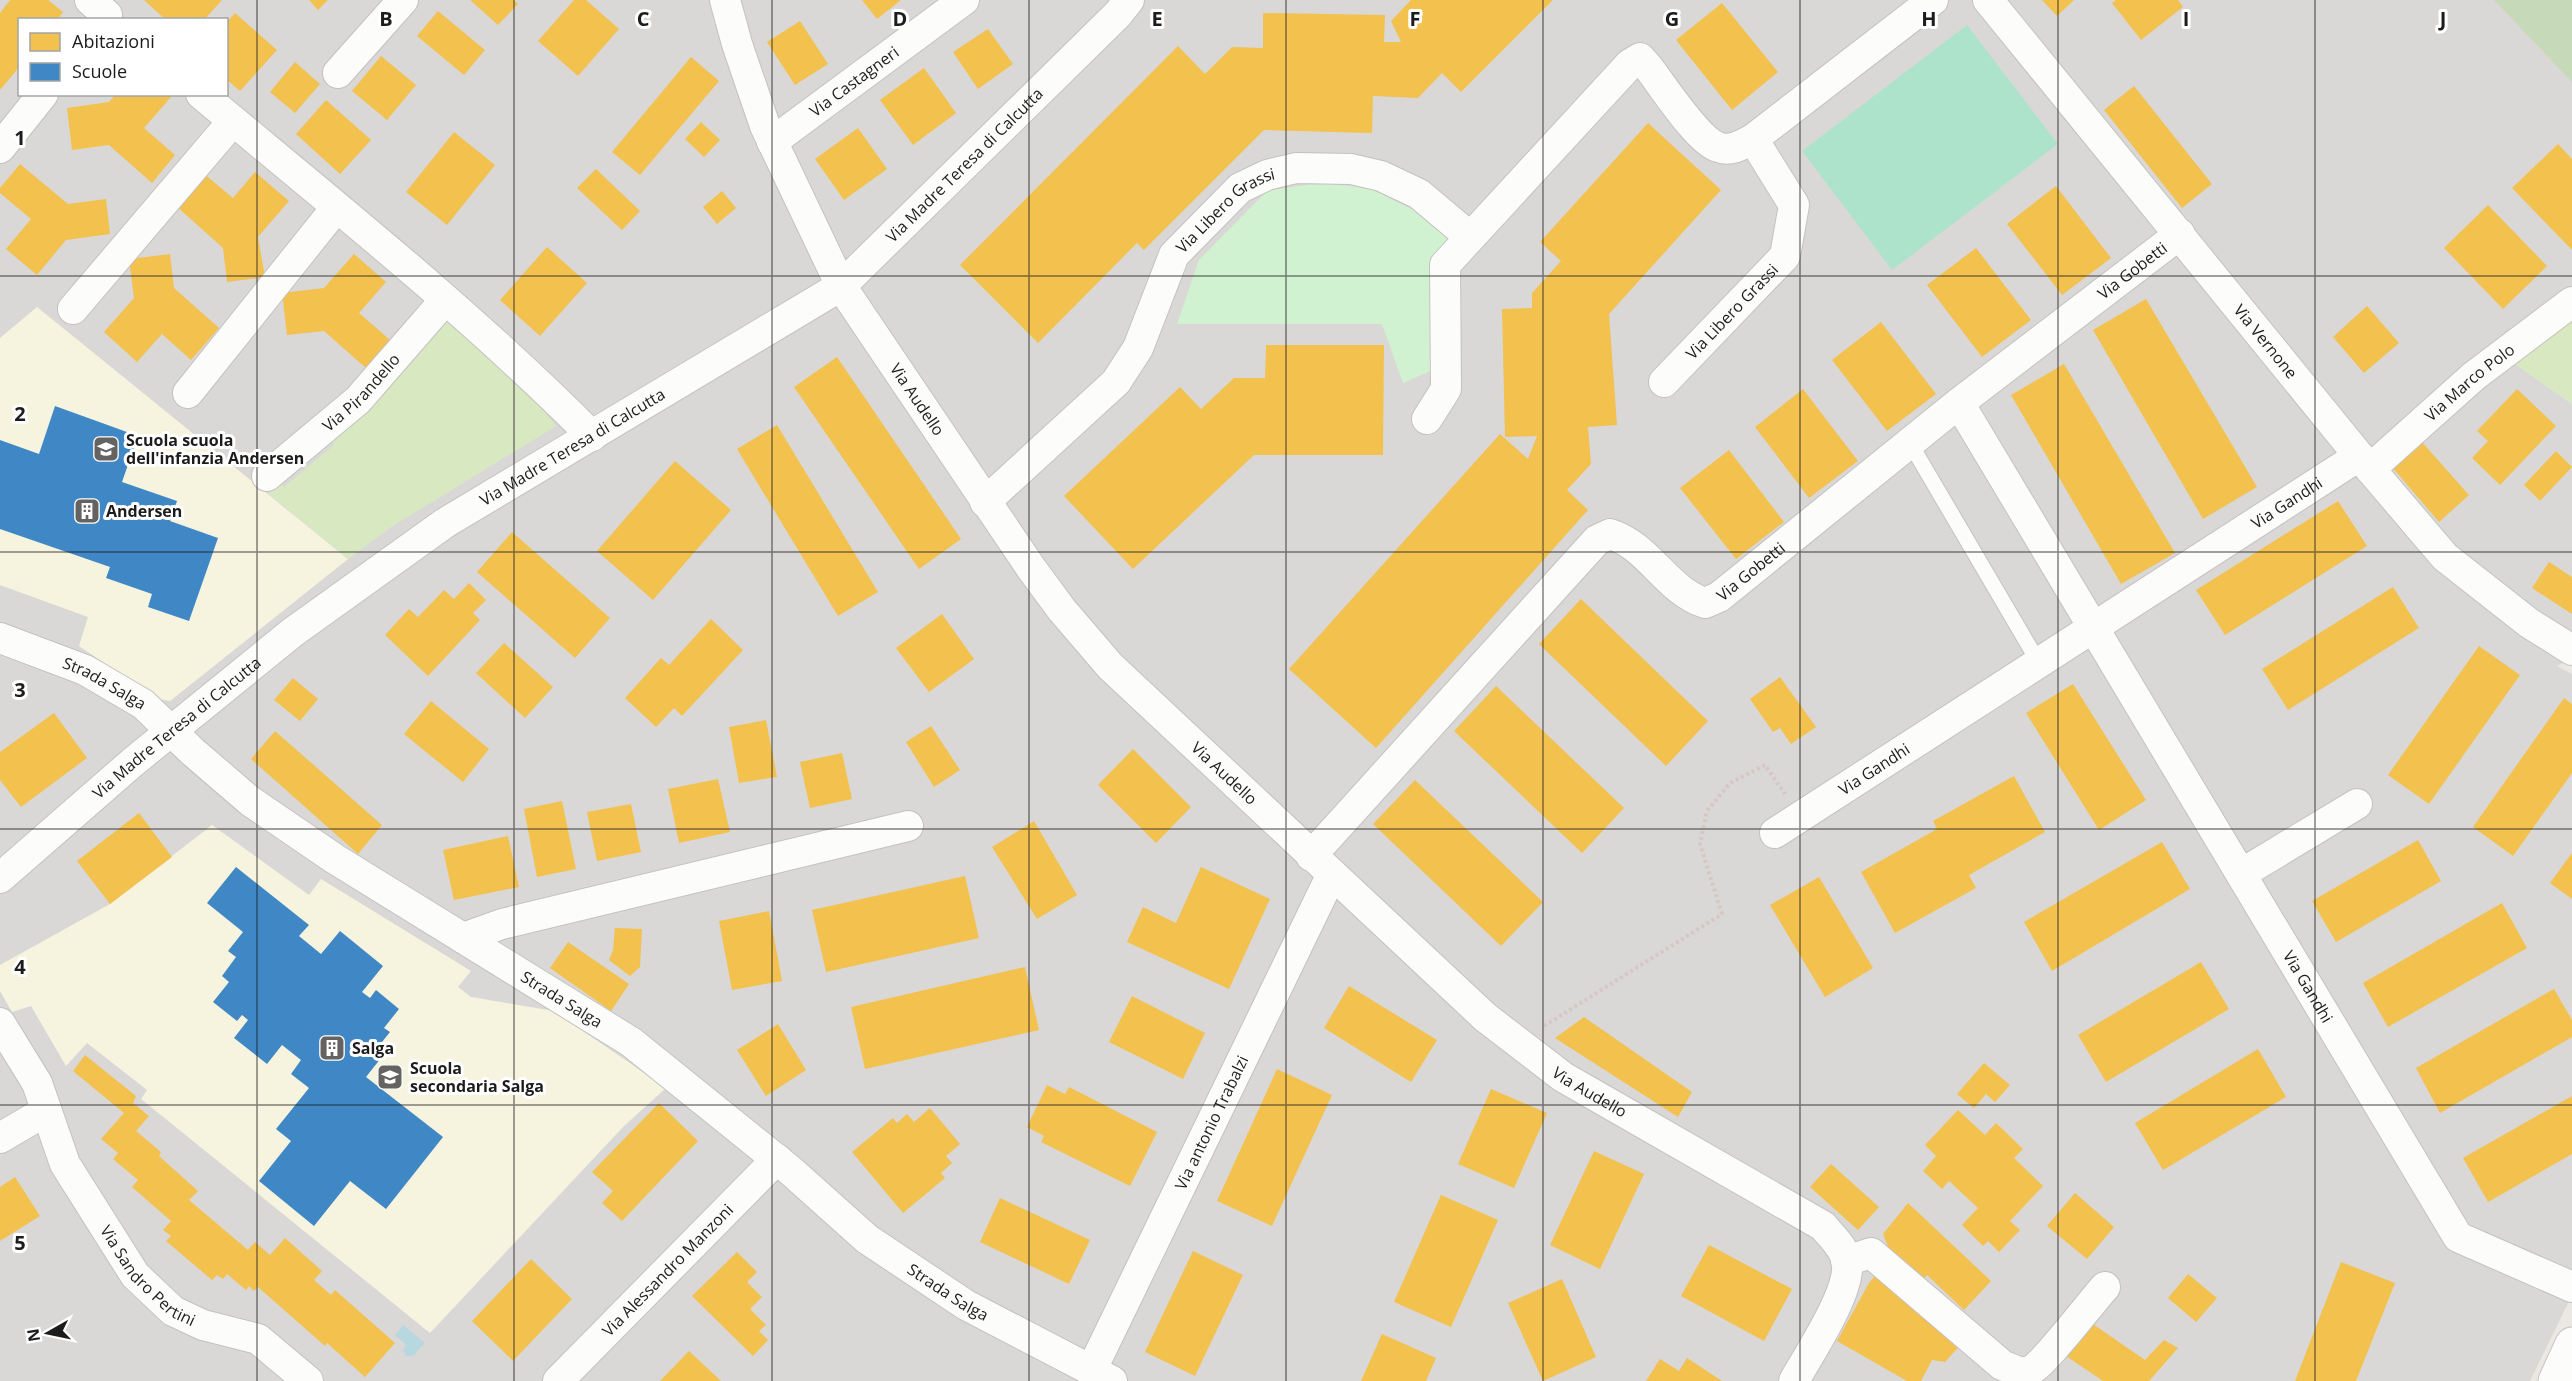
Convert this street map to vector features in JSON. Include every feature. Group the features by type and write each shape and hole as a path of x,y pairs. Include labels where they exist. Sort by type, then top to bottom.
{"street":[{"path":"338,73 403,0"},
{"name":"Via Audello","path":"725,0 736,45 772,142 841,286 985,502 1062,610 1110,666 1485,1017 1563,1077 1823,1226 1842,1248 1846,1261"},
{"name":"Via Castagneri","path":"772,142 964,0"},
{"name":"Via Madre Teresa di Calcutta","path":"0,878 133,762 293,632 445,523 841,286 1130,0"},
{"path":"1427,419 1446,389 1445,265 1630,64 1640,58 1703,138 1719,148 1737,148 1753,139 1933,0"},
{"name":"Via Vernone","path":"1988,0 2445,557 2529,623 2572,650"},
{"path":"0,148 41,96"},
{"path":"203,96 445,300 555,399 592,436"},
{"path":"73,309 233,121"},
{"name":"Via Libero Grassi","path":"1664,382 1785,255 1794,205 1753,139"},
{"name":"Via Libero Grassi","path":"985,502 1116,382 1138,348 1174,255 1240,189 1267,175 1296,168 1351,169 1381,176 1419,194 1470,237"},
{"path":"188,393 336,208"},
{"name":"Via Gobetti","path":"1321,865 1596,540 1610,534 1625,538 1689,598 1705,603 1719,597 1959,403 2180,234"},
{"name":"Via Pirandello","path":"267,476 358,400 445,300"},
{"name":"Via Marco Polo","path":"2365,462 2572,302"},
{"name":"Via Gandhi","path":"1959,403 2458,1237 2572,1287"},
{"name":"Via Gandhi","path":"1775,833 2094,627 2365,462"},
{"name":"Strada Salga","path":"0,638 85,670 143,704 193,752 250,801 335,859 631,1042 777,1159 867,1239 966,1305 1101,1376"},
{"path":"2241,874 2357,804"},
{"path":"463,938 501,924 908,826"},
{"name":"Via antonio Trabalzi","path":"1101,1376 1321,865"},
{"name":"Via Sandro Pertini","path":"0,1023 37,1083 65,1164 135,1275 173,1311 203,1325 237,1335 249,1335 308,1381"},
{"path":"0,1138 46,1111"},
{"name":"Via Alessandro Manzoni","path":"558,1381 777,1159"},
{"path":"1794,1381 1845,1286 1846,1261 1871,1252 2002,1365 2017,1372 2029,1371 2043,1360 2104,1287"},
{"path":"2555,1381 2572,1344"}],"lane":[{"path":"1910,443 2038,663"}],"path":[{"path":"1518,1043 1722,915 1700,844 1707,811 1730,783 1765,765 1800,817"}],"shaded area":[{"path":"0,0 2572,0 2572,320 2513,362 2572,404 2572,658 2557,666 2572,674 2572,1295 2530,1381 0,1381"},
{"path":"1009,0 1061,0 1048,22 1031,30"},
{"name":"Scuola scuola dell'infanzia Andersen","path":"37,307 348,559 170,701 158,699 79,646 88,617 0,585 0,338"},
{"path":"1950,427 2062,613 1986,658 1880,484"},
{"name":"Scuola secondaria Salga","path":"212,825 309,895 321,879 471,971 458,987 471,997 554,1011 666,1088 623,1127 430,1333 141,1099 147,1090 87,1043 66,1066 31,1006 12,1012 0,991 0,965 110,904"}],"green space":[{"path":"2494,0 2572,0 2572,82"},
{"path":"1967,25 2058,144 1892,270 1802,151"},
{"path":"1320,183 1370,188 1413,210 1450,240 1439,367 1403,383 1382,324 1177,324 1199,260 1267,191"},
{"path":"448,320 534,398 556,426 391,527 348,559 267,492 277,481 284,487 334,445 328,436"},
{"path":"2572,320 2572,404 2512,362"}],"water":[{"path":"403,1325 425,1343 413,1356 406,1356 403,1350 406,1345 395,1335"}],"building: Abitazioni":[{"path":"10,0 48,0 63,12 58,18 18,18 18,68 0,90 0,13"},
{"path":"144,0 222,0 206,18 164,18"},
{"path":"309,0 328,0 318,10"},
{"path":"470,0 514,0 518,4 498,25"},
{"path":"574,0 586,0 619,29 578,76 538,41"},
{"path":"862,0 901,0 877,19"},
{"path":"1411,0 1553,0 1461,92 1442,73 1418,98 1373,96 1372,133 1264,130 1144,250 1137,243 1038,343 960,265 1178,46 1205,74 1232,47 1263,48 1263,13 1385,15 1384,42 1401,42 1391,21"},
{"path":"2042,0 2074,0 2057,16"},
{"path":"2116,0 2178,0 2183,7 2141,40 2112,3"},
{"path":"1722,3 1778,72 1732,110 1676,40"},
{"path":"438,11 485,50 464,75 417,36"},
{"path":"235,13 277,50 240,91 228,81 228,21"},
{"path":"800,21 828,64 795,85 767,42"},
{"path":"988,29 1013,64 978,89 953,52"},
{"path":"381,56 416,85 387,120 352,91"},
{"path":"691,57 719,81 640,175 612,152"},
{"path":"295,62 320,84 295,113 270,92"},
{"path":"924,68 956,113 913,145 880,100"},
{"path":"2134,86 2212,184 2182,208 2104,110"},
{"path":"114,96 171,97 144,128 175,155 152,183 109,145 72,150 67,108 109,102"},
{"path":"326,100 371,140 340,174 296,134"},
{"path":"701,122 720,140 704,157 685,139"},
{"path":"1648,123 1721,190 1609,314 1617,425 1588,427 1591,464 1567,490 1588,510 1376,748 1289,669 1500,434 1528,459 1537,436 1505,437 1502,309 1532,308 1532,293 1561,261 1540,242"},
{"path":"858,128 887,169 844,200 815,159"},
{"path":"454,132 495,165 447,225 406,192"},
{"path":"2558,144 2572,159 2572,250 2512,188"},
{"path":"20,164 68,204 106,199 110,234 66,240 37,275 6,249 31,219 0,193 0,188"},
{"path":"596,169 640,211 622,230 577,188"},
{"path":"255,172 289,201 258,237 265,277 227,282 223,248 175,205 203,173 233,198"},
{"path":"2056,186 2111,258 2062,295 2007,224"},
{"path":"722,191 736,208 717,224 703,207"},
{"path":"2488,205 2547,266 2503,309 2444,248"},
{"path":"547,247 587,283 540,336 500,300"},
{"path":"1976,248 2031,320 1982,357 1927,285"},
{"path":"170,254 174,288 219,328 191,360 162,334 137,362 104,332 134,298 129,259"},
{"path":"354,254 386,282 359,313 390,340 366,368 324,331 287,335 282,293 324,288"},
{"path":"2146,299 2257,487 2203,519 2093,330"},
{"path":"2367,306 2399,343 2364,373 2333,337"},
{"path":"1881,322 1936,394 1887,431 1832,360"},
{"path":"1266,345 1384,345 1383,455 1254,455 1133,569 1064,496 1180,387 1201,409 1234,378 1265,378"},
{"path":"837,357 961,539 919,569 794,387"},
{"path":"2064,364 2175,553 2121,584 2011,395"},
{"path":"1803,389 1858,461 1809,498 1755,427"},
{"path":"2517,389 2556,426 2500,485 2472,458 2488,441 2477,431"},
{"path":"777,425 878,592 838,616 737,449"},
{"path":"2421,441 2469,495 2439,522 2392,467"},
{"path":"1729,450 1784,522 1736,559 1680,488"},
{"path":"2556,451 2572,467 2540,501 2524,485"},
{"path":"675,461 731,510 653,600 597,551"},
{"path":"2338,501 2367,546 2225,635 2196,590"},
{"path":"512,532 610,618 575,658 477,572"},
{"path":"2549,562 2572,577 2572,614 2532,588"},
{"path":"469,583 486,600 473,613 480,620 428,676 385,635 409,609 418,617 444,590 454,599"},
{"path":"2393,587 2419,628 2288,710 2262,669"},
{"path":"1581,599 1708,721 1666,766 1539,644"},
{"path":"942,614 974,659 929,692 896,648"},
{"path":"711,619 743,650 682,716 674,708 656,727 625,698 661,658 669,665"},
{"path":"504,643 553,687 525,718 476,673"},
{"path":"2479,646 2520,675 2429,804 2388,775"},
{"path":"1780,677 1816,727 1791,744 1780,728 1773,732 1750,699"},
{"path":"293,678 318,699 300,721 274,700"},
{"path":"2073,684 2146,800 2099,830 2026,713"},
{"path":"1496,686 1624,808 1582,853 1454,731"},
{"path":"2564,698 2572,704 2572,773 2513,856 2473,827"},
{"path":"431,701 489,749 463,782 404,734"},
{"path":"54,713 87,758 21,807 0,780 0,752"},
{"path":"766,720 777,777 739,783 729,727"},
{"path":"931,726 960,770 934,787 906,742"},
{"path":"275,731 382,825 358,854 251,759"},
{"path":"1133,749 1191,807 1156,843 1098,785"},
{"path":"842,753 852,799 810,808 800,762"},
{"path":"2014,776 2045,832 1969,875 1976,888 1895,933 1861,872 1937,829 1933,821"},
{"path":"718,779 730,832 679,843 668,789"},
{"path":"1415,780 1543,902 1501,946 1373,824"},
{"path":"562,801 576,869 537,877 524,809"},
{"path":"631,804 641,852 597,861 587,812"},
{"path":"139,813 172,857 110,904 77,861"},
{"path":"1034,821 1077,895 1037,919 992,847"},
{"path":"508,836 519,887 454,900 443,850"},
{"path":"2418,840 2441,881 2336,942 2312,901"},
{"path":"2162,842 2190,889 2052,971 2024,922"},
{"path":"2572,853 2572,899 2550,883"},
{"path":"1201,867 1270,899 1229,989 1127,942 1143,907 1176,923"},
{"path":"965,876 979,938 826,972 812,910"},
{"path":"1819,877 1873,968 1825,997 1770,905"},
{"path":"2502,903 2527,948 2388,1027 2363,983"},
{"path":"769,911 782,981 732,990 719,921"},
{"path":"615,928 642,929 640,967 630,976 609,960 613,950"},
{"path":"568,942 629,984 611,1011 550,968"},
{"path":"2201,962 2229,1009 2106,1082 2078,1035"},
{"path":"1025,967 1039,1030 865,1069 851,1007"},
{"path":"1349,986 1437,1040 1411,1082 1324,1028"},
{"path":"2554,989 2572,1020 2572,1037 2440,1113 2416,1068"},
{"path":"1132,996 1205,1033 1183,1079 1109,1042"},
{"path":"1584,1017 1692,1092 1678,1117 1555,1038"},
{"path":"778,1024 806,1070 766,1096 737,1050"},
{"path":"2258,1049 2286,1097 2163,1170 2135,1123"},
{"path":"85,1055 136,1096 133,1103 149,1116 136,1131 161,1152 159,1156 198,1191 189,1200 248,1250 255,1242 270,1255 285,1238 322,1271 314,1280 331,1295 335,1290 395,1343 365,1377 327,1343 325,1346 258,1287 254,1291 249,1286 246,1290 227,1274 223,1279 217,1275 212,1280 166,1241 171,1236 163,1230 171,1221 132,1187 138,1180 113,1159 118,1153 101,1139 124,1113 73,1071"},
{"path":"1984,1063 2010,1085 1995,1102 1986,1094 1974,1108 1957,1094"},
{"path":"1277,1069 1332,1095 1272,1226 1217,1201"},
{"path":"1047,1085 1065,1094 1069,1087 1157,1132 1130,1186 1041,1142 1044,1136 1027,1127"},
{"path":"1491,1089 1547,1113 1514,1188 1458,1164"},
{"path":"2572,1096 2572,1154 2488,1202 2463,1158"},
{"path":"659,1103 698,1141 622,1221 602,1203 613,1191 592,1172"},
{"path":"930,1108 960,1144 946,1156 952,1163 941,1173 945,1178 903,1213 852,1152 893,1118 897,1123 907,1114 914,1122"},
{"path":"1958,1110 1985,1135 1996,1123 2023,1149 2014,1158 2043,1186 2010,1221 2020,1230 1999,1252 1988,1241 1983,1246 1962,1225 1978,1208 1949,1181 1942,1189 1923,1171 1936,1156 1925,1145"},
{"path":"1594,1151 1644,1174 1600,1269 1550,1245"},
{"path":"1831,1164 1879,1207 1858,1230 1810,1187"},
{"path":"15,1177 40,1216 0,1241 0,1187"},
{"path":"2075,1193 2114,1227 2087,1259 2047,1226"},
{"path":"1441,1195 1498,1220 1451,1327 1394,1302"},
{"path":"1000,1198 1090,1240 1069,1284 980,1242"},
{"path":"1908,1203 1991,1281 1964,1310 1927,1275 1920,1283 1892,1256 1883,1234"},
{"path":"1709,1245 1792,1289 1764,1341 1681,1296"},
{"path":"1193,1251 1243,1275 1195,1376 1145,1352"},
{"path":"737,1252 757,1272 747,1282 762,1297 750,1309 766,1325 759,1331 768,1340 753,1356 692,1296"},
{"path":"531,1259 572,1299 513,1361 472,1321"},
{"path":"2341,1262 2395,1283 2356,1381 2295,1381"},
{"path":"1879,1271 1962,1343 1945,1362 1932,1360 1921,1381 1907,1381 1837,1341 1869,1283"},
{"path":"2188,1274 2217,1298 2196,1322 2168,1298"},
{"path":"1562,1279 1596,1357 1543,1381 1508,1303"},
{"path":"2087,1320 2145,1360 2164,1340 2178,1348 2149,1381 2103,1381 2063,1354"},
{"path":"1382,1334 1436,1358 1426,1381 1361,1381"},
{"path":"689,1351 721,1381 660,1381"},
{"path":"1687,1358 1722,1381 1646,1381 1660,1359 1679,1371"}],"building: Scuole":[{"name":"Andersen","path":"55,406 138,436 122,482 177,501 170,521 218,538 189,621 148,607 152,594 106,578 110,567 0,529 0,440 39,454"},
{"name":"Salga","path":"236,867 309,925 299,936 321,954 340,931 383,966 362,992 370,998 376,990 399,1009 384,1028 390,1032 374,1052 381,1058 366,1077 443,1137 386,1209 350,1181 314,1226 259,1181 291,1141 276,1129 309,1088 291,1074 301,1060 282,1045 267,1064 234,1038 248,1020 242,1015 237,1021 213,1002 229,982 222,976 236,957 228,951 243,932 207,903"}],"place":[{"name":"Scuola scuola dell'infanzia Andersen","path":"106,449"},
{"name":"Andersen","path":"87,511"},
{"name":"Salga","path":"332,1048"},
{"name":"Scuola secondaria Salga","path":"390,1077"}]}
